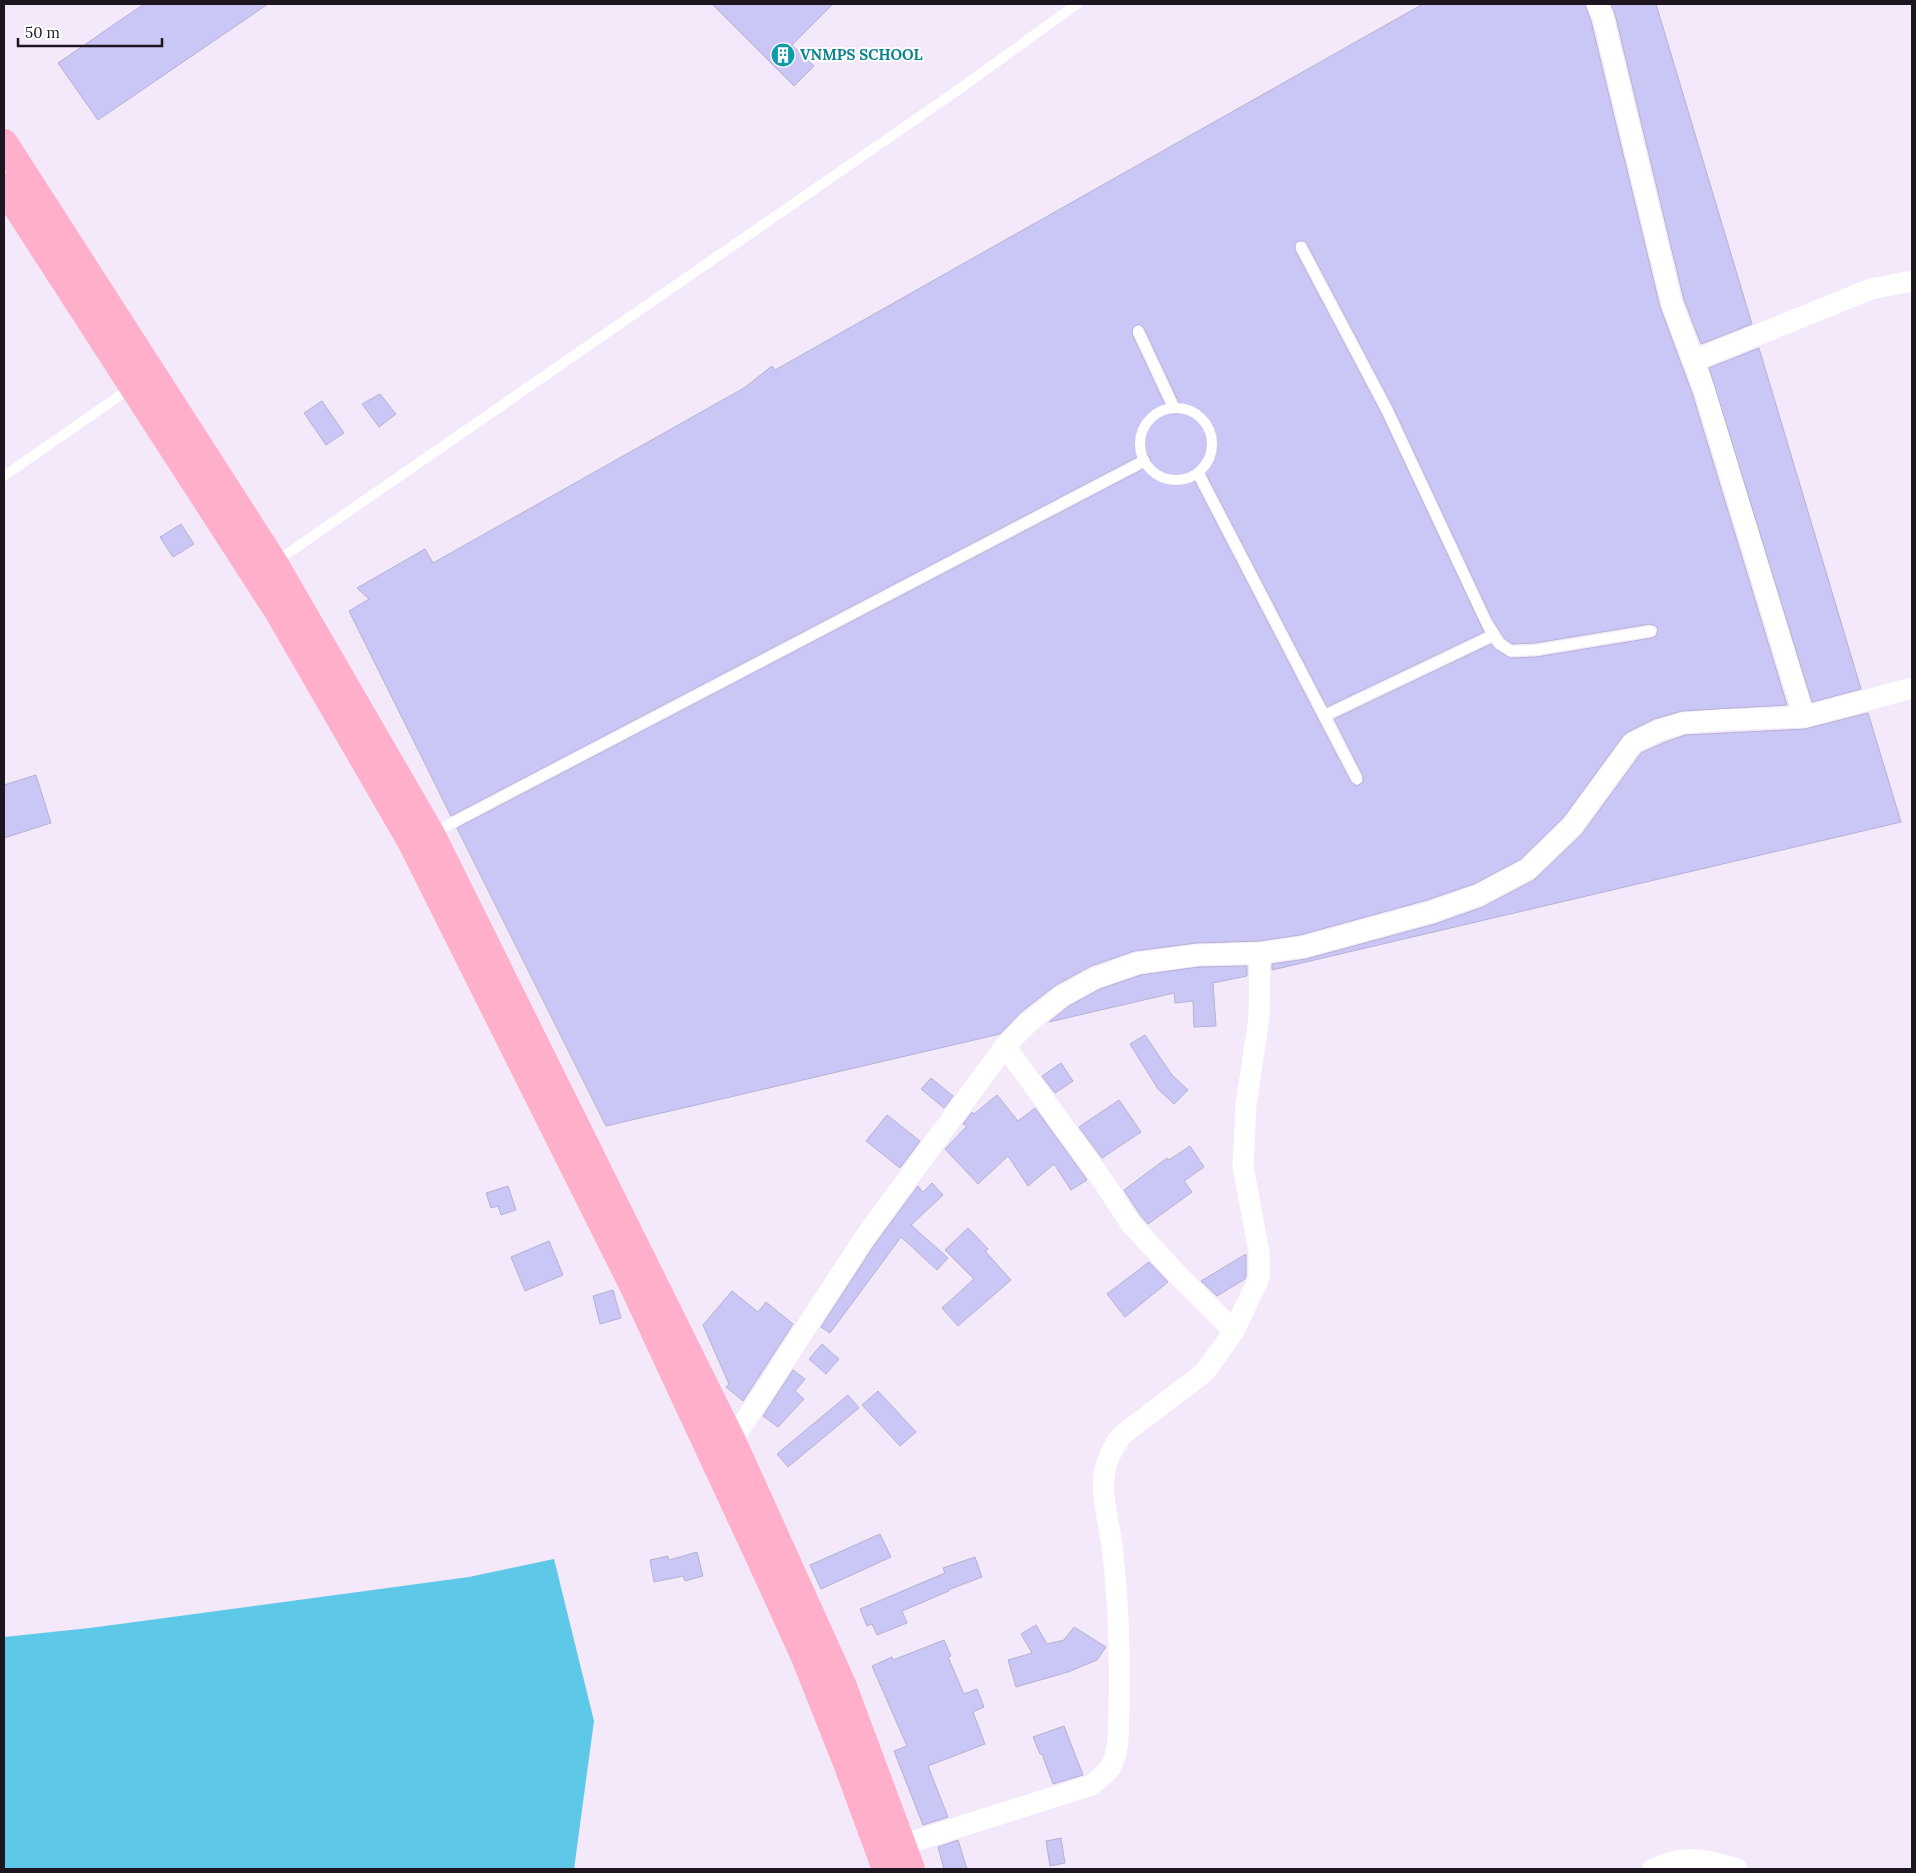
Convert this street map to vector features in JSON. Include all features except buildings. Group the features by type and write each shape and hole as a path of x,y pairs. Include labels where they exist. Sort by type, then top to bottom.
{"main road":[{"path":"4,143 274,563 431,834 729,1454 842,1684 906,1857"},
{"path":"4,187 278,612 412,843 633,1285 729,1454 886,1869"}],"street":[{"path":"1598,4 1603,17 1672,304 1704,389 1804,717"},
{"path":"1693,361 1871,289 1912,281"},
{"path":"729,1454 865,1237 1005,1046 1029,1022 1062,996 1104,975 1138,963 1198,956 1260,953 1303,947 1431,912 1480,896 1528,869 1572,826 1632,743 1658,731 1683,724 1723,720 1804,717 1912,688"},
{"path":"906,1857 1092,1784 1111,1768 1118,1746 1120,1660 1113,1553 1102,1492 1104,1469 1112,1448 1122,1435 1205,1372 1234,1331 1259,1278 1259,1252 1244,1167 1246,1105 1259,1018 1260,953"},
{"path":"1005,1046 1101,1178 1131,1224 1178,1275 1234,1331"},
{"path":"1653,1869 1686,1858 1707,1865 1737,1869"}],"lane":[{"path":"274,563 958,90 1077,4"},
{"path":"1301,247 1387,410 1486,622 1499,643 1510,650 1536,650 1651,631"},
{"path":"1138,332 1174,408"},
{"path":"4,476 133,387"},
{"path":"1174,408 1186,409 1196,413 1205,421 1211,431 1213,442 1212,454 1207,464 1198,474 1187,479 1174,481 1162,478 1152,471 1144,461 1140,449 1140,436 1145,425 1153,416 1163,410 1174,408"},
{"path":"431,834 1144,461"},
{"path":"1198,474 1357,779"},
{"path":"1324,716 1494,635"}],"water":[{"path":"554,1559 594,1721 574,1869 4,1869 4,1637 90,1628 469,1577"}],"place":[{"name":"VNMPS SCHOOL","path":"783,55"}]}
